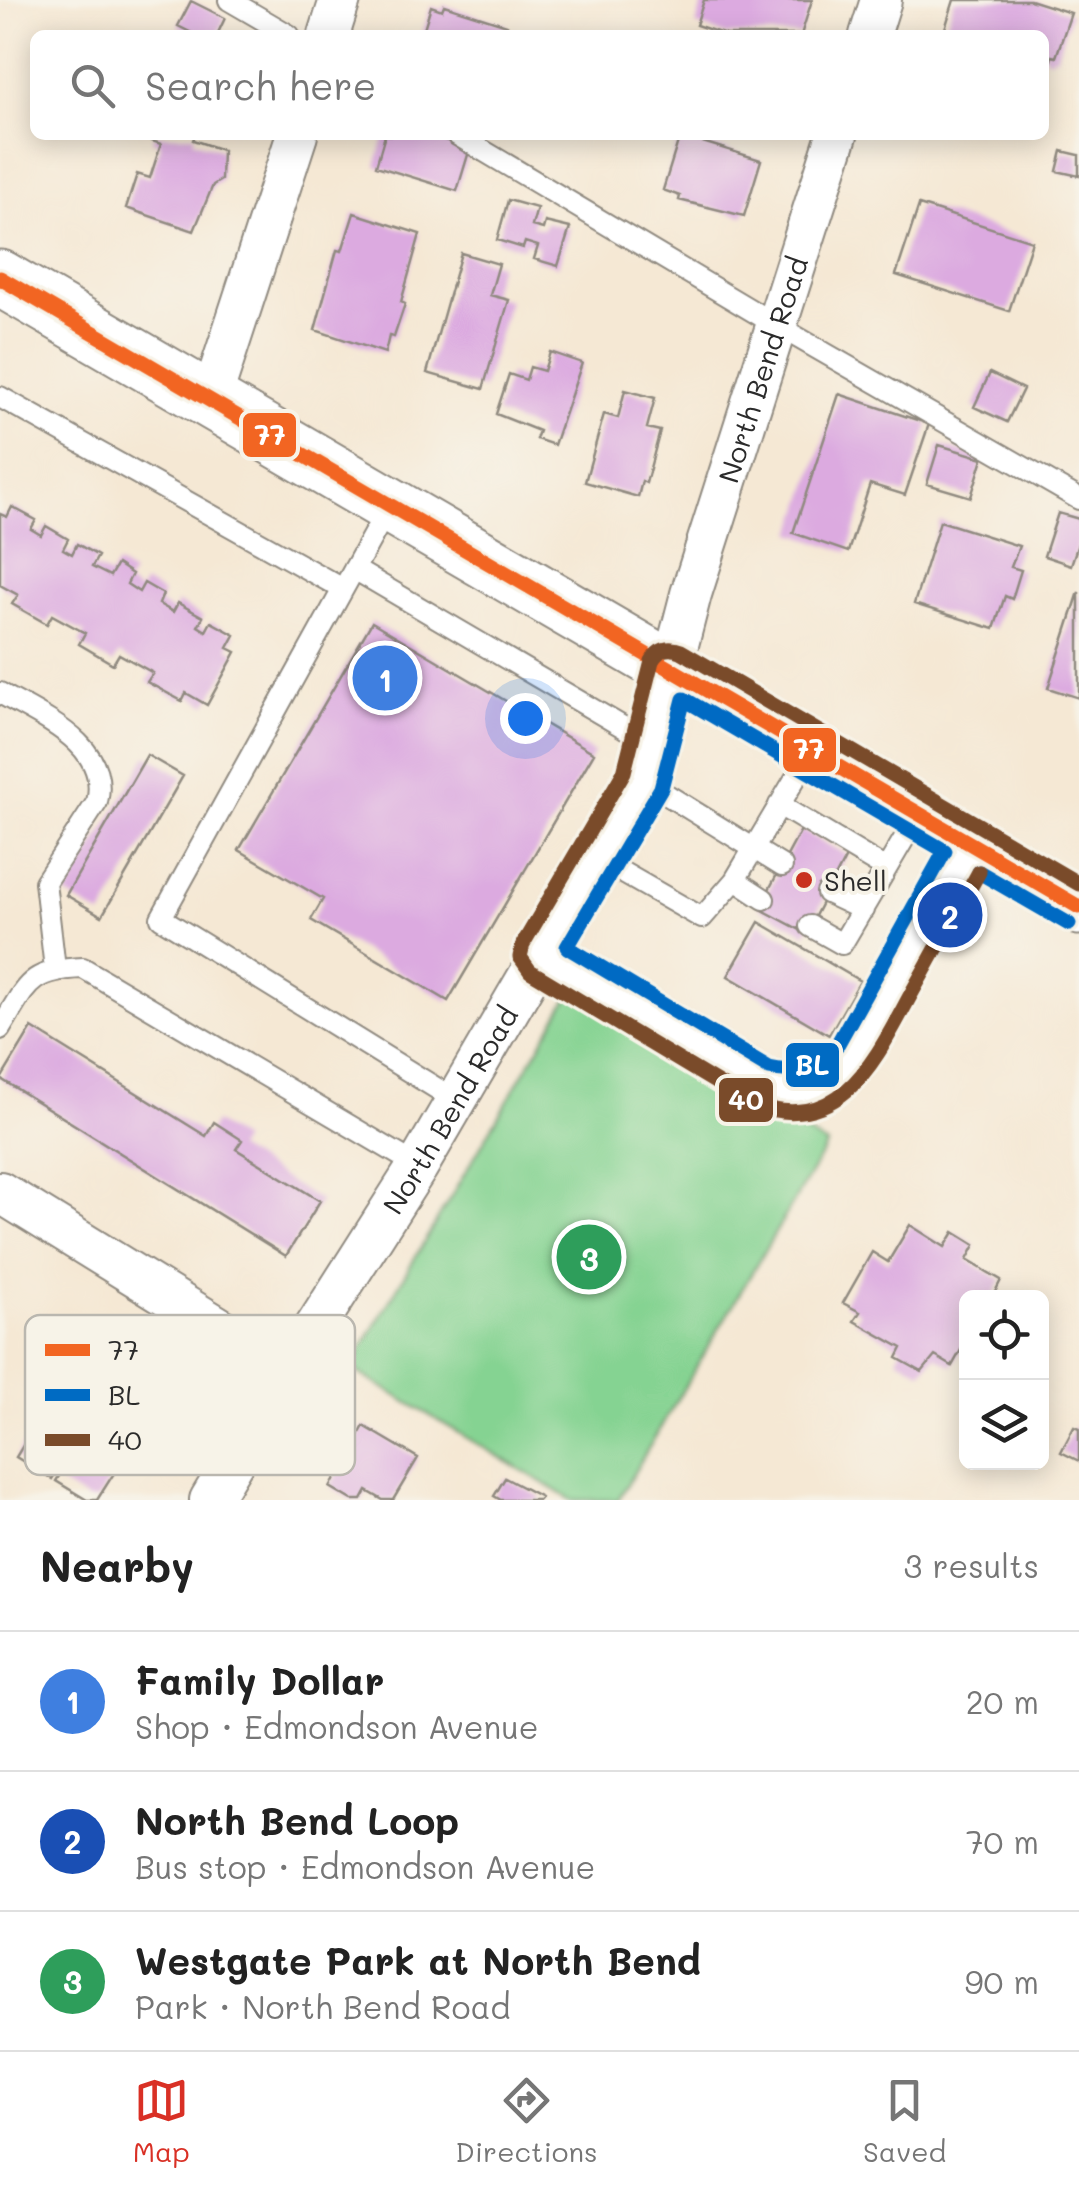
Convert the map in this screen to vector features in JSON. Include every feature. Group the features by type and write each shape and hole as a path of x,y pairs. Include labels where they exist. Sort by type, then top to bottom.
{"main road":[{"path":"0,278 1079,908"}],"street":[{"path":"331,30 340,0"},
{"path":"872,30 881,0"},
{"path":"210,402 294,140"},
{"name":"North Bend Road","path":"323,1315 457,1101 597,858 647,762 691,594 836,140"},
{"path":"0,1192 199,1315"},
{"name":"North Bend Road","path":"210,1500 225,1475"}],"lane":[{"path":"228,0 280,30"},
{"path":"466,140 776,326 1079,500"},
{"path":"0,397 343,589"},
{"path":"389,506 161,918 457,1101"},
{"path":"354,569 647,762 782,866"},
{"path":"0,693 74,738 98,770 98,802 45,882 54,969"},
{"path":"597,858 702,918 735,880 812,751"},
{"path":"779,805 886,870"},
{"path":"810,926 842,944 918,813"},
{"path":"540,954 762,1087 786,1093 813,1088 834,1080 853,1057 971,844"},
{"path":"735,880 764,899"},
{"path":"827,893 862,910"},
{"path":"0,1029 32,979 54,969 83,968 418,1166"}],"green space":[{"path":"571,993 827,1145 618,1500 572,1500 355,1371 355,1360"}],"building":[{"path":"704,0 812,0 803,30 711,30 696,25"},
{"path":"954,0 1030,0 1071,13 1056,57 1051,60 1049,30 945,30"},
{"path":"191,1 225,18 219,30 186,30 178,26"},
{"path":"444,5 507,25 506,30 424,30 431,6 442,10"},
{"path":"193,140 222,150 221,180 213,185 194,231 126,208 137,174 150,178 161,144 152,141"},
{"path":"384,140 445,140 470,148 457,191 376,166"},
{"path":"678,140 696,140 761,160 744,216 679,200 680,196 663,190"},
{"path":"1062,151 1079,155 1079,176 1057,171"},
{"path":"508,200 537,208 532,226 543,229 545,222 570,228 558,266 534,259 538,246 525,242 523,248 497,240"},
{"path":"919,205 1032,241 1009,311 896,275"},
{"path":"354,213 420,234 401,302 405,304 385,353 315,330 337,250 342,251"},
{"path":"461,253 499,264 490,295 509,300 483,389 427,373"},
{"path":"550,352 582,363 554,445 536,439 539,431 496,414 509,374 526,380 530,367 544,371"},
{"path":"990,373 1023,389 1007,422 974,407"},
{"path":"625,390 655,398 647,428 660,431 646,483 642,481 638,497 585,482 604,414 618,418"},
{"path":"839,394 929,424 905,495 870,484 848,552 793,533"},
{"path":"939,445 983,458 971,497 927,484"},
{"path":"12,507 36,520 31,529 41,535 46,526 68,539 63,549 72,554 77,544 98,556 92,567 110,576 117,564 132,574 127,584 139,592 144,583 163,594 159,604 173,612 178,603 203,617 198,626 206,631 211,622 235,635 228,648 236,652 207,705 186,693 182,701 147,682 153,673 119,654 113,664 79,644 85,633 52,615 47,624 12,604 18,595 0,585 0,514 7,517"},
{"path":"1058,513 1079,519 1079,541 1071,565 1044,556"},
{"path":"940,521 1019,546 1011,567 1021,570 1012,599 1005,596 994,629 914,604"},
{"path":"1079,592 1079,698 1048,688"},
{"path":"372,622 594,753 448,1001 311,920 323,899 239,850"},
{"path":"147,755 183,776 102,916 66,895"},
{"name":"Shell","path":"801,830 847,855 806,933 759,908"},
{"path":"759,922 860,981 829,1035 728,976"},
{"path":"32,1028 206,1136 214,1122 242,1140 236,1149 320,1201 286,1256 1,1079"},
{"path":"910,1225 945,1247 954,1232 975,1245 967,1260 1001,1280 996,1290 959,1290 959,1354 952,1366 935,1356 922,1372 897,1358 902,1348 854,1321 860,1312 843,1303 872,1252 888,1262"},
{"path":"364,1426 418,1458 393,1500 383,1500 367,1491 362,1500 352,1500 330,1487 337,1475 355,1475 355,1442"},
{"path":"1074,1427 1079,1429 1079,1461 1061,1452"},
{"path":"25,1442 25,1462 16,1457"},
{"path":"60,1475 113,1475 97,1500 87,1500 56,1481"},
{"path":"505,1478 541,1497 501,1500 494,1496"}],"transit line":[{"name":"77","path":"0,278 1079,907"},
{"name":"40","path":"979,872 872,1062 835,1099 812,1109 784,1111 752,1104 530,971 520,957 523,944 624,772 652,661 668,649 681,651 1079,884"},
{"name":"BL","path":"684,699 945,851 837,1045 807,1068 769,1068 567,947 661,788 684,699"},
{"name":"BL","path":"979,872 1069,924"}],"place":[{"name":"Family Dollar","path":"385,678"},
{"name":"Shell","path":"804,880"},
{"name":"North Bend Loop","path":"950,915"},
{"name":"Westgate Park at North Bend","path":"589,1257"}]}
